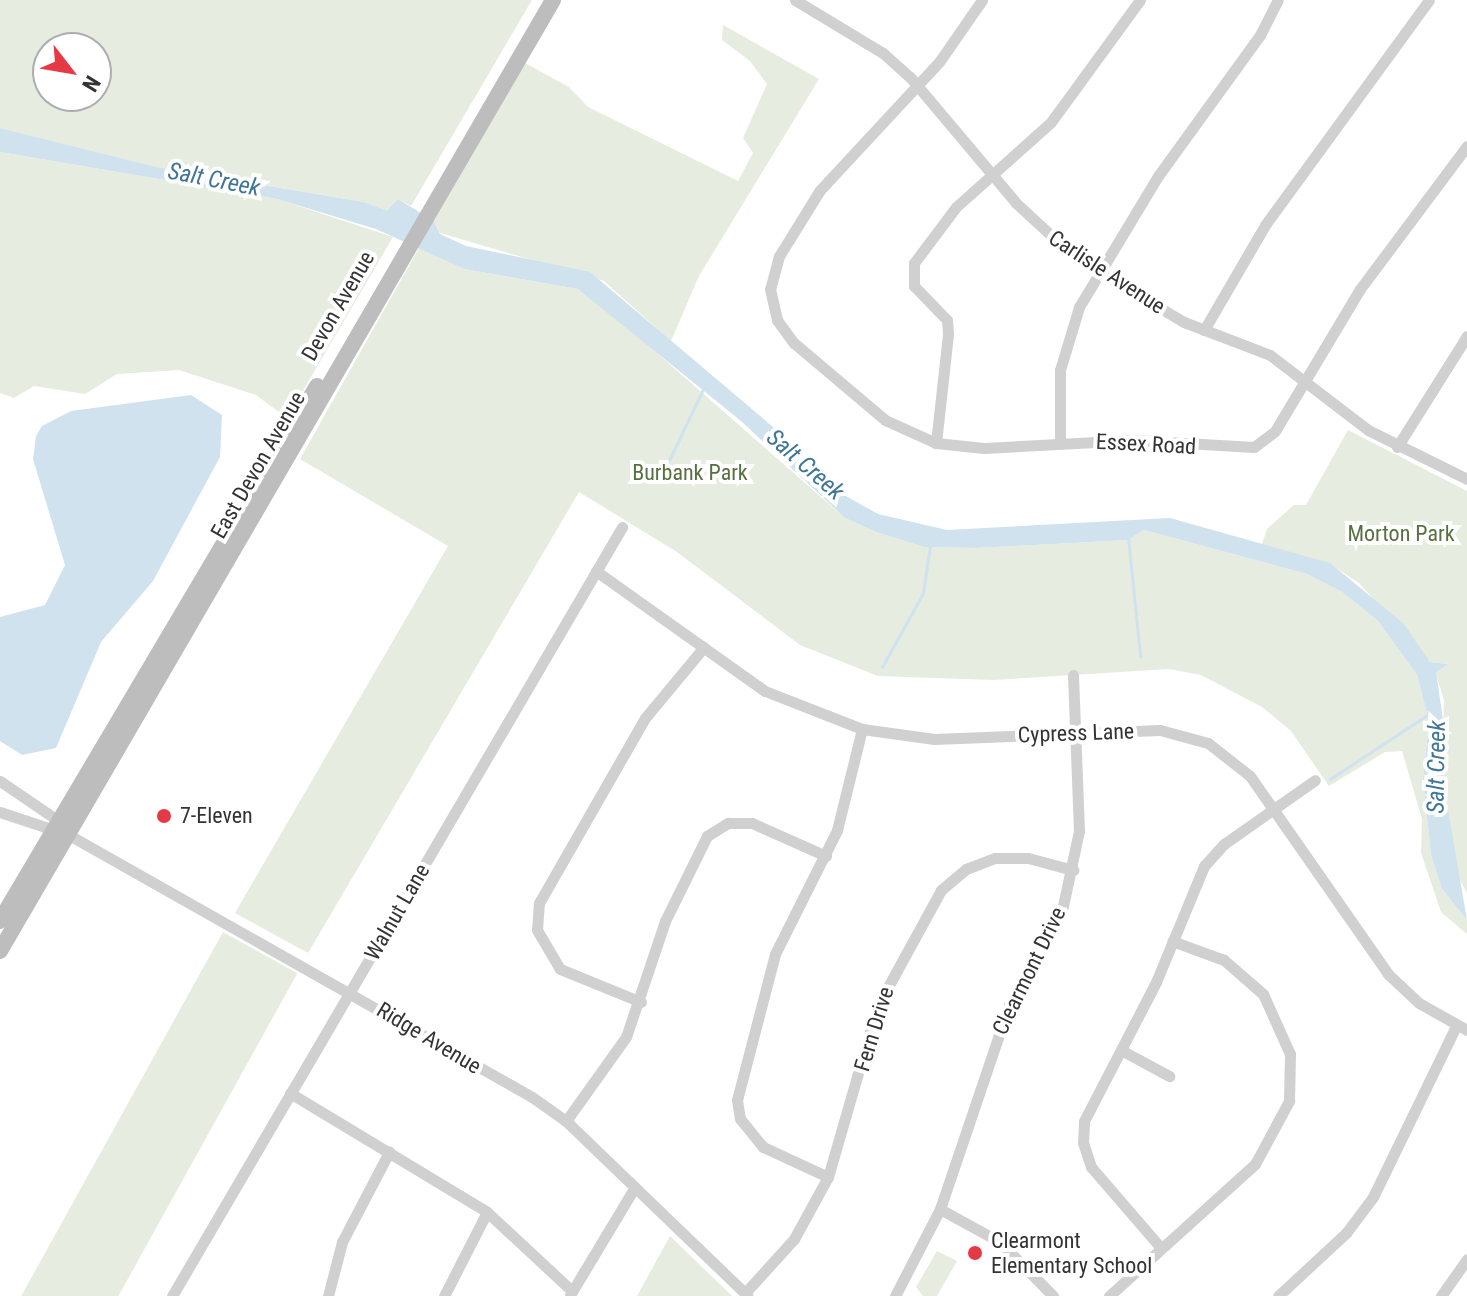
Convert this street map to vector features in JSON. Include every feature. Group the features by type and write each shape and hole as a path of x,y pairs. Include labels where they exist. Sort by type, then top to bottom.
{"main road":[{"path":"433,198 541,0"},
{"name":"East Devon Avenue","path":"0,951 394,263 553,0"},
{"name":"Devon Avenue","path":"0,921 394,263"}],"street":[{"name":"Carlisle Avenue","path":"795,0 883,53 917,84 1046,234 1100,273 1204,330 1270,355 1303,383 1397,447 1467,479"},
{"path":"917,84 982,0"},
{"path":"936,443 947,320 914,286 914,263 936,227 1051,122 1140,0"},
{"path":"1060,441 1060,370 1079,307 1278,0"},
{"path":"1204,330 1265,225 1429,0"},
{"name":"Essex Road","path":"917,84 842,162 779,256 771,304 785,332 885,420 936,443 984,448 1060,441 1134,440 1241,451 1267,440 1360,289 1467,146"},
{"path":"1397,447 1467,336"},
{"name":"Walnut Lane","path":"172,1296 622,527"},
{"name":"Cypress Lane","path":"596,571 789,704 862,729 934,739 1074,731 1160,730 1195,737 1239,764 1274,809 1388,974 1462,1028"},
{"path":"641,1002 560,969 540,941 539,903 645,718 704,647"},
{"name":"Clearmont Drive","path":"895,1296 940,1209 994,1043 1063,906 1073,870 1080,796 1073,675"},
{"path":"828,1177 763,1147 740,1119 737,1100 775,954 826,856 862,729"},
{"path":"1161,1248 1091,1167 1083,1143 1090,1108 1121,1050 1204,866 1315,780"},
{"path":"0,781 69,835"},
{"path":"0,812 55,826"},
{"path":"566,1121 618,1052 641,1002 674,898 714,830 752,823 826,856"},
{"name":"Ridge Avenue","path":"69,835 351,991 566,1121 746,1295"},
{"name":"Fern Drive","path":"746,1295 794,1239 828,1177 877,1007 941,890 966,869 995,858 1028,858 1073,870"},
{"path":"1109,1296 1264,1153 1283,1121 1293,1077 1285,1033 1263,994 1224,960 1172,941"},
{"path":"1278,1296 1346,1233 1373,1197 1462,1028"},
{"path":"1121,1050 1169,1076"},
{"path":"290,1093 487,1212 571,1294 635,1187"},
{"path":"328,1296 342,1242 389,1152"},
{"path":"940,1209 1000,1242 1053,1296"},
{"path":"444,1296 487,1212"},
{"path":"1441,1296 1467,1259"}],"green space":[{"path":"0,0 532,0 411,206 398,199 387,212 364,202 157,167 0,128"},
{"path":"723,25 819,79 699,276 671,341 604,281 440,233 434,221 525,63 569,87 588,107 738,181 753,153 743,138 767,84 750,61 722,40"},
{"path":"0,152 277,199 393,237 287,418 256,395 179,370 117,374 85,394 34,386 14,398 0,393"},
{"name":"Burbank Park","path":"419,248 464,269 578,289 600,303 845,518 876,532 924,547 976,548 1128,540 1144,530 1307,574 1342,592 1378,621 1417,675 1429,720 1423,779 1431,855 1442,889 1467,920 1467,934 1441,912 1421,853 1422,819 1402,751 1385,752 1329,786 1291,731 1262,707 1201,675 1169,669 993,680 878,676 800,645 677,552 579,492 308,953 235,913 448,546 300,459"},
{"name":"Morton Park","path":"1348,430 1467,491 1467,893 1454,869 1442,775 1444,700 1435,671 1448,664 1430,662 1359,583 1330,564 1261,547 1267,529 1294,505 1306,505"},
{"path":"223,932 297,973 118,1296 21,1296"},
{"path":"670,1236 732,1296 637,1296"},
{"path":"937,1251 957,1261 937,1296 923,1296 916,1287"}],"water":[{"name":"Salt Creek","path":"0,128 157,167 364,202 387,211 398,199 434,221 440,234 466,246 590,272 812,460 844,495 878,514 947,530 1170,518 1330,563 1404,624 1430,662 1448,664 1436,672 1446,740 1442,775 1467,920 1442,889 1431,855 1423,779 1429,721 1417,675 1378,621 1342,592 1307,574 1144,530 1128,540 976,548 924,547 876,532 845,518 741,421 578,289 464,269 376,229 277,199 0,152"},
{"path":"191,395 222,415 220,457 153,581 101,642 56,748 22,755 0,741 0,617 45,605 65,565 33,459 36,436 42,426 71,411"}],"waterway":[{"path":"659,481 704,387"},
{"path":"1128,537 1140,656"},
{"path":"882,667 923,593 930,546"},
{"name":"Salt Creek","path":"1330,779 1427,715"}],"place":[{"name":"7-Eleven","path":"164,816"},
{"name":"Clearmont Elementary School","path":"975,1253"}]}
